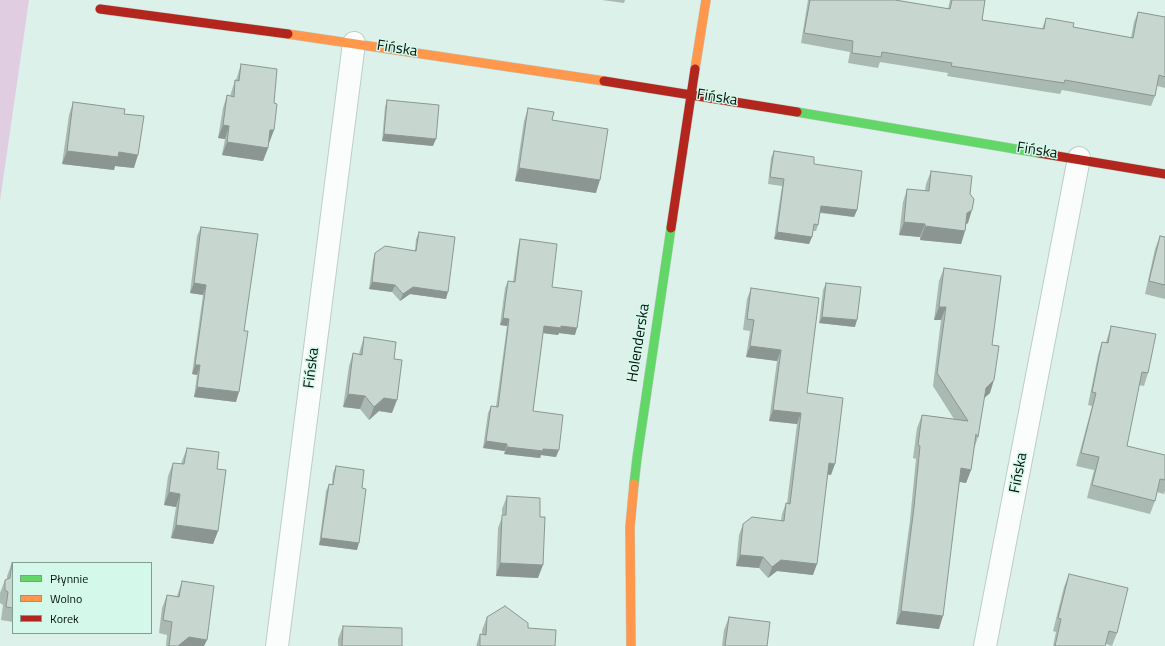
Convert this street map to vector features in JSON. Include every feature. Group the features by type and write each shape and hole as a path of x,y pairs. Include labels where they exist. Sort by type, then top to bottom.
{"street":[{"name":"Holenderska","path":"631,646 630,528 637,458 690,94 706,0"},
{"name":"Fińska","path":"100,9 354,43 690,94 1079,158 1165,174"},
{"name":"Fińska","path":"277,646 354,43"},
{"name":"Fińska","path":"986,646 1079,158"}],"shaded area":[{"path":"0,0 29,0 0,201"}],"building":[{"path":"810,0 895,0 950,9 952,0 985,0 982,20 1044,29 1046,18 1074,23 1073,27 1133,38 1138,12 1165,17 1165,77 1159,75 1155,96 1065,80 1064,83 951,66 952,63 882,52 881,57 852,53 853,41 804,33"},
{"path":"241,64 277,69 274,103 277,104 274,130 270,130 268,148 227,142 229,126 223,125 227,95 234,97 235,80 239,81"},
{"path":"387,100 439,105 436,139 384,134"},
{"path":"73,102 125,109 124,114 144,116 138,155 119,152 118,157 67,151"},
{"path":"528,108 554,112 552,120 608,129 600,180 519,168"},
{"path":"774,151 814,157 814,164 862,171 857,210 821,206 818,225 814,224 812,237 777,232 784,179 770,177"},
{"path":"931,171 972,176 970,194 974,199 972,210 967,213 965,231 904,222 907,189 929,191"},
{"path":"201,227 258,234 244,331 248,331 239,392 197,387 200,365 195,365 206,285 194,283"},
{"path":"419,232 455,237 448,292 413,287 403,294 395,285 372,282 375,253 385,246 416,251"},
{"path":"1160,236 1165,237 1165,285 1149,281"},
{"path":"520,239 557,244 552,287 582,291 577,328 544,326 533,411 563,415 559,450 543,449 543,451 507,447 507,444 486,441 491,406 498,407 509,319 503,318 508,281 515,282"},
{"path":"944,268 1001,276 992,345 999,346 994,380 986,388 978,437 976,434 971,470 961,468 943,616 901,611 914,507 920,446 918,445 922,415 968,421 937,373 946,307 939,307"},
{"path":"826,283 861,287 857,320 822,317"},
{"path":"751,288 819,298 807,393 843,398 835,464 829,463 817,564 781,560 772,567 763,557 740,555 743,524 752,517 784,521 786,503 790,504 801,413 773,410 781,350 750,346 754,320 747,319"},
{"path":"1111,326 1156,334 1148,373 1142,372 1127,446 1165,455 1165,480 1160,479 1155,501 1092,485 1099,457 1081,453 1096,393 1092,392 1102,342 1108,343"},
{"path":"364,337 396,342 394,359 402,360 397,400 384,398 374,407 365,396 348,394 353,353 362,355"},
{"path":"187,448 219,452 217,469 226,470 218,531 176,525 180,494 169,492 173,463 184,464"},
{"path":"336,466 364,470 362,488 366,489 359,543 321,538 329,484 333,485"},
{"path":"507,496 540,498 540,517 545,517 543,565 500,563 502,515 506,515"},
{"path":"12,563 12,608 6,607 8,592 5,590 5,580 10,578"},
{"path":"1069,574 1128,588 1117,633 1109,631 1105,646 1055,646 1061,619 1058,618"},
{"path":"182,581 214,586 207,640 189,637 178,646 169,646 172,622 163,620 167,595 179,597"},
{"path":"505,606 528,623 528,628 556,630 555,646 480,646 480,634 486,635 487,617"},
{"path":"729,617 770,622 767,646 725,646"},
{"path":"343,626 402,628 402,646 342,646"}],"traffic: fast":[{"path":"797,112 1039,153"},
{"path":"634,484 671,228"}],"traffic: slow":[{"path":"695,69 706,0"},
{"path":"288,34 604,81"},
{"path":"631,646 630,527 634,484"}],"traffic: jam":[{"path":"100,9 288,34"},
{"path":"671,228 695,69"},
{"path":"604,81 797,112"},
{"path":"1039,153 1165,174"}]}
